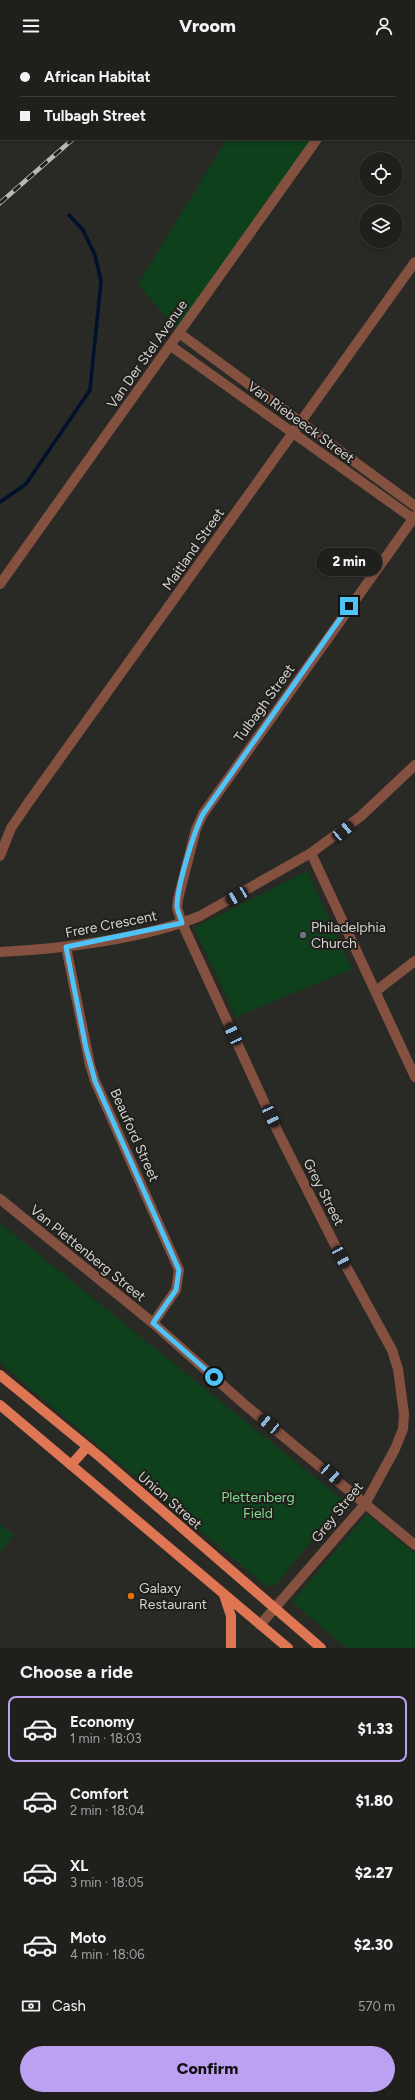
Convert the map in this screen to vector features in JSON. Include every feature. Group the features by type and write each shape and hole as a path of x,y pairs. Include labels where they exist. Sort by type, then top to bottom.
{"main road":[{"name":"Union Street","path":"0,1375 87,1447 273,1609 321,1648"},
{"path":"0,1406 288,1648"},
{"path":"71,1465 87,1447"},
{"path":"224,1594 231,1616 231,1648"}],"street":[{"name":"Van Der Stel Avenue","path":"0,584 316,140"},
{"name":"Maitland Street","path":"0,856 12,828 28,803 415,262"},
{"name":"Van Riebeeck Street","path":"179,333 415,506"},
{"name":"Van Riebeeck Street","path":"171,346 414,518"},
{"path":"239,394 248,383"},
{"name":"Tulbagh Street","path":"182,923 177,908 178,899 190,852 203,814 414,518"},
{"name":"Frere Crescent","path":"0,952 66,947 182,923 226,903 311,854 361,816 415,765"},
{"path":"311,854 415,1077"},
{"name":"Grey Street","path":"182,923 277,1130 341,1257 392,1350 396,1363 404,1414 403,1429 388,1462 365,1504 260,1624"},
{"name":"Beauford Street","path":"66,947 89,1059 95,1081 179,1270 176,1290 153,1323"},
{"path":"376,991 415,961"},
{"name":"Van Plettenberg Street","path":"0,1199 153,1323 244,1404 331,1474 415,1545"}],"green space":[{"path":"226,140 316,140 179,333 138,284"},
{"path":"307,871 352,969 236,1017 194,928"},
{"name":"Plettenberg Field","path":"0,1223 344,1501 276,1585 266,1586 0,1363"},
{"path":"367,1514 415,1554 415,1648 347,1648 292,1602"},
{"path":"0,1524 14,1535 0,1552"}],"waterway":[{"path":"0,502 26,484 90,390 101,281 95,255 83,230 69,215"}],"railway":[{"path":"0,203 72,140"}],"place":[{"name":"Philadelphia Church","path":"303,935"},
{"name":"Galaxy Restaurant","path":"131,1596"}],"route":[{"path":"214,1377 153,1323 176,1290 179,1282 179,1270 170,1246 95,1081 86,1048 66,947 156,930 182,923 177,904 196,829 203,814 349,606"}]}
